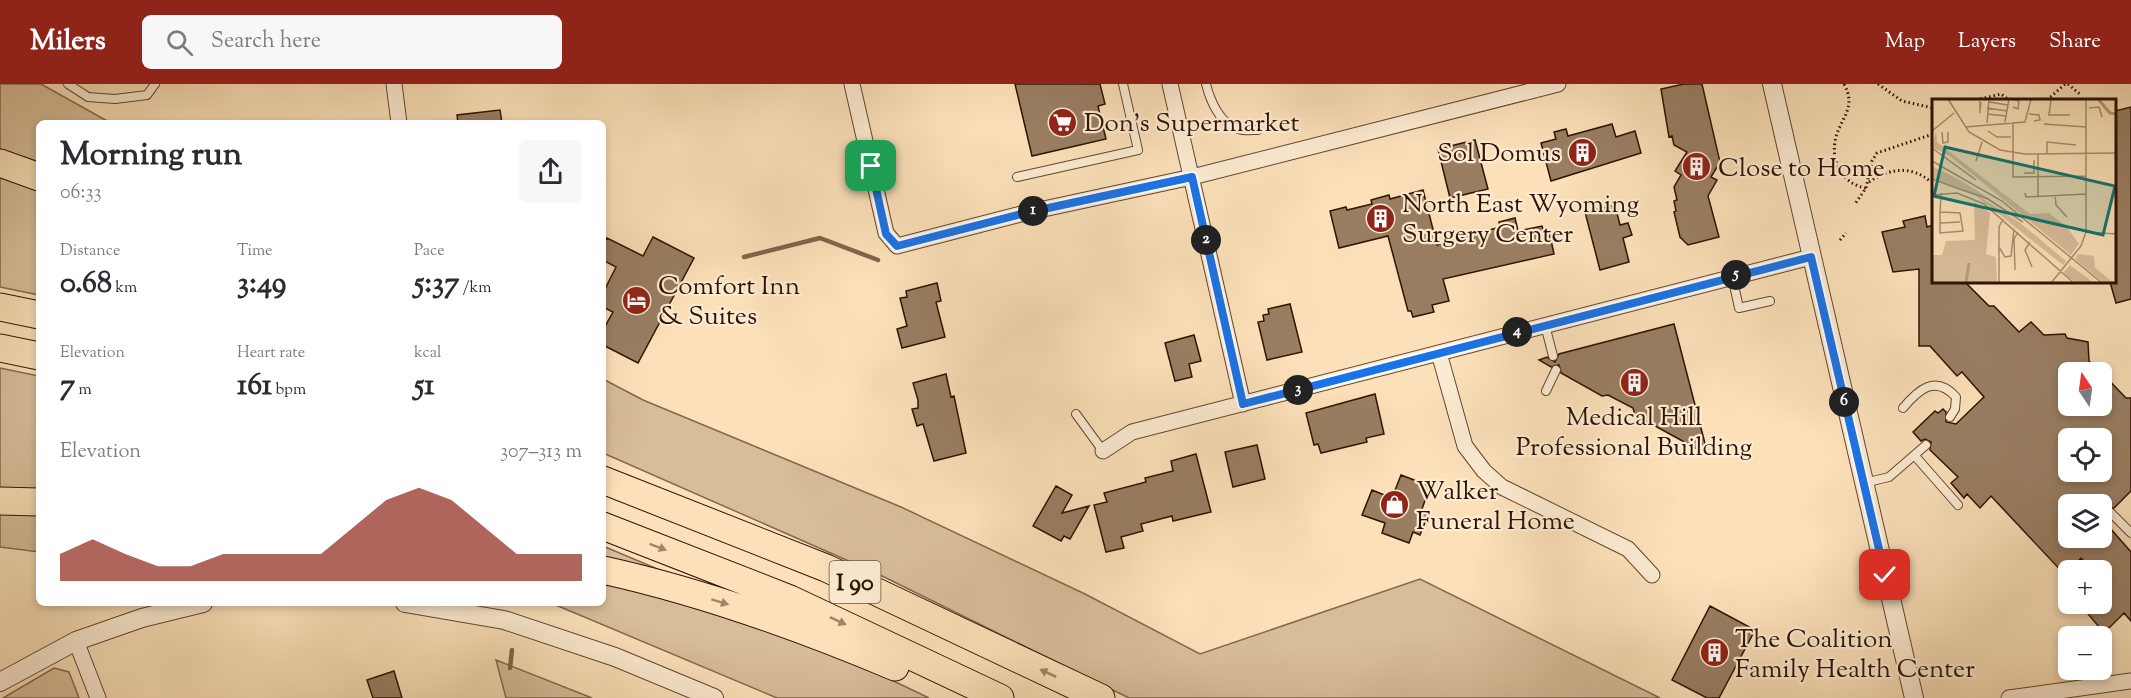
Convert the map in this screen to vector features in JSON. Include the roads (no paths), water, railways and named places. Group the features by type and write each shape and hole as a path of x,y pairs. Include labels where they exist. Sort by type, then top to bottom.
{"highway":[{"path":"0,163 36,176"},
{"path":"0,308 36,314"},
{"path":"0,348 36,355"},
{"name":"I 90","path":"606,463 1101,698"},
{"name":"I 90","path":"606,481 826,568"},
{"path":"0,501 36,502"},
{"name":"I 90","path":"606,527 790,599 1000,698"},
{"name":"I 90","path":"606,571 647,580 752,612 970,698"}],"street":[{"path":"394,84 399,120"},
{"path":"852,84 886,234 897,246 1025,213 1192,177 1558,84"},
{"path":"1170,84 1243,404"},
{"path":"1772,84 1914,698"},
{"path":"1103,452 1132,432 1811,257"},
{"path":"1439,353 1465,446 1484,471 1502,487 1628,549 1652,575"},
{"path":"0,682 76,641 142,618 191,606"},
{"path":"422,606 504,620 615,657 714,698"},
{"path":"76,641 98,698"},
{"path":"2009,698 2131,681"}],"lane":[{"path":"68,84 88,98 114,99 147,95 155,84"},
{"path":"1017,177 1138,150 1123,84"},
{"path":"1206,84 1219,115 1237,129 1258,130"},
{"path":"1732,276 1739,308 1770,301"},
{"path":"1545,325 1553,356"},
{"path":"1546,391 1557,370"},
{"path":"1903,408 1917,392 1940,386 1948,389 1956,398 1955,409 1950,417"},
{"path":"1076,414 1103,452"},
{"path":"1863,483 1889,477 1926,446"},
{"path":"1915,456 1958,505"},
{"path":"2112,514 2131,533"}],"waterway":[{"path":"744,257 820,238 878,260"},
{"path":"510,668 512,650"}],"place":[{"name":"Don's Supermarket","path":"1063,122"},
{"name":"Sol Domus","path":"1582,152"},
{"name":"Close to Home","path":"1697,167"},
{"name":"North East Wyoming Surgery Center","path":"1381,218"},
{"name":"Comfort Inn & Suites","path":"637,300"},
{"name":"Medical Hill Professional Building","path":"1634,382"},
{"name":"Walker Funeral Home","path":"1395,505"},
{"name":"The Coalition Family Health Center","path":"1714,653"}]}
